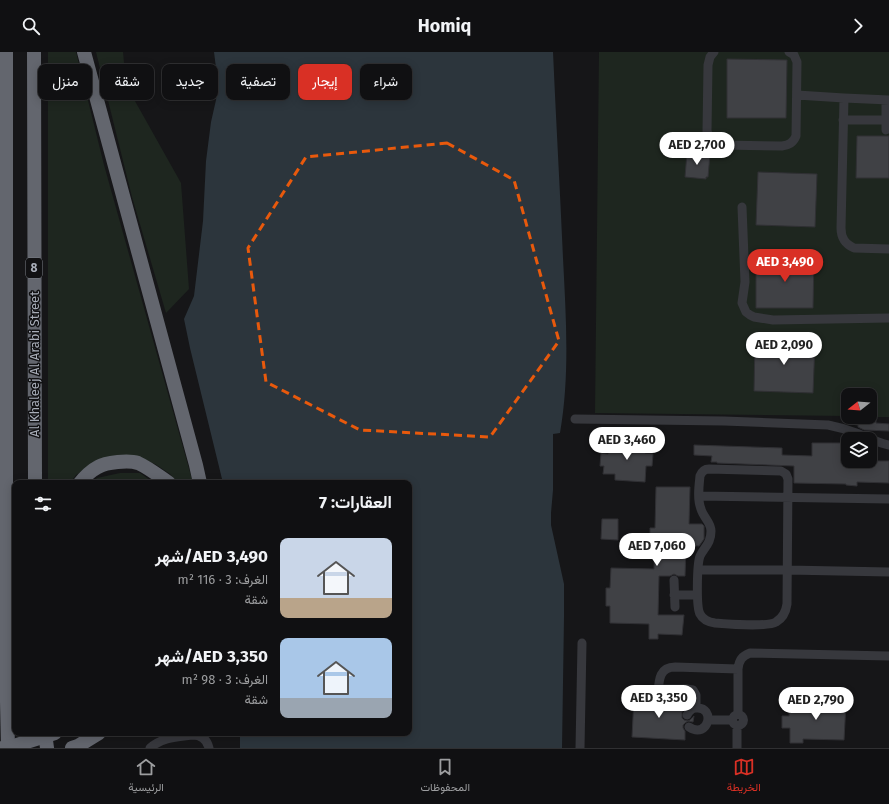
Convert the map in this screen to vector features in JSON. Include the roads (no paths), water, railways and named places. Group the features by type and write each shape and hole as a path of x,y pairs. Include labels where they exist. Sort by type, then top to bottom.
{"highway":[{"path":"6,52 6,656 8,748"},
{"name":"Al Khaleej Al Arabi Street","path":"34,52 35,480"},
{"path":"84,52 199,480"},
{"path":"82,480 99,466 120,461 137,462 165,480"},
{"path":"45,736 47,748"},
{"path":"2,748 46,736"},
{"path":"72,748 94,736"}],"lane":[{"path":"714,52 708,61 707,131 710,138 715,143 721,144 760,146 789,145 796,136 797,62 794,55 789,52"},
{"path":"796,95 887,100 886,130"},
{"path":"844,98 842,238 849,246 854,248 889,249"},
{"path":"843,120 886,120"},
{"path":"742,207 745,282 742,303 746,312 758,318 773,320 889,318"},
{"path":"575,419 724,421 828,425 840,427 889,445"},
{"path":"710,469 781,471 786,474 788,479 789,497 788,570 786,610 784,615 780,620 771,624 710,623 705,621 698,609 698,570 700,556 708,543 711,532 708,522 700,509 699,496 701,473 704,470 710,469"},
{"path":"699,496 889,498"},
{"path":"698,570 889,572"},
{"path":"674,580 675,607"},
{"path":"674,595 697,595"},
{"path":"580,748 582,643"},
{"path":"737,748 736,720 738,663 745,655 889,656"},
{"path":"696,708 696,695 693,690 658,691 662,672 672,667 738,669"},
{"path":"687,715 692,709 704,709 708,720 705,727 701,729 697,730 689,727"},
{"path":"708,720 736,720"},
{"path":"150,748 154,744 165,739 186,736"},
{"path":"199,736 208,744 209,748"}]}
